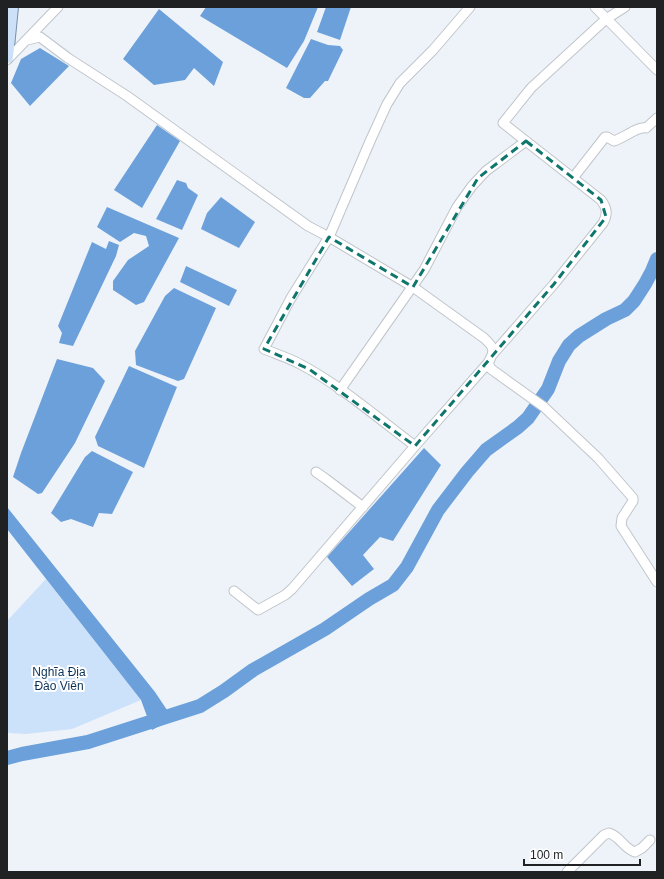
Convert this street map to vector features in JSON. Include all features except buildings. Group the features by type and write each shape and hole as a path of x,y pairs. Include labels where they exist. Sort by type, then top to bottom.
{"main road":[{"path":"7,57 12,7"}],"street":[{"path":"7,60 58,7"},
{"path":"415,446 340,390 300,364 264,349 291,298 329,237 387,104 400,83 433,50 470,7"},
{"path":"595,7 657,70"},
{"path":"234,591 258,610 285,595 292,589 488,363 493,354 554,284 603,223 606,217 605,205 601,200 503,123 531,88 606,19 625,7"},
{"path":"27,40 40,37 68,58 127,96 308,226 413,287 484,338 492,345 493,354"},
{"path":"573,178 605,138 607,137 614,141 622,139 641,127 646,128 657,118"},
{"path":"340,390 413,287 429,262 458,207 478,178 526,141"},
{"path":"488,363 491,369 544,407 598,458 633,498 633,501 622,518 621,526 657,582"},
{"path":"316,472 326,478 362,507"},
{"path":"567,872 604,835 610,832 615,835 628,850 635,852 642,848 650,840"}],"highlighted area":[{"path":"526,141 601,200 606,217 554,284 415,446 309,369 264,349 329,237 413,287 478,178"}],"green space":[{"name":"Nghĩa Địa Đào Viên","path":"46,579 141,700 72,729 26,734 9,733 7,731 7,621"}],"water":[{"path":"206,7 318,7 304,41 287,68 200,16"},
{"path":"326,7 351,7 340,40 317,32"},
{"path":"159,9 223,62 214,86 194,68 185,80 154,85 123,59"},
{"path":"311,39 328,45 340,46 343,50 328,81 325,81 310,98 304,98 286,88"},
{"path":"40,48 69,66 30,106 11,83 21,59"},
{"path":"157,125 180,141 142,208 114,190"},
{"path":"177,180 186,183 188,188 198,195 182,230 156,219"},
{"path":"221,197 255,222 239,248 201,229 207,213"},
{"path":"107,207 179,238 144,302 136,305 113,290 113,281 128,260 149,246 146,236 134,233 120,242 97,227"},
{"path":"109,241 119,245 116,256 73,346 59,343 62,333 58,326 92,242 106,249"},
{"path":"186,266 237,290 229,306 180,282"},
{"path":"174,288 216,308 184,379 178,381 136,365 135,351 165,296"},
{"path":"57,359 93,368 105,381 75,443 42,493 38,494 13,477"},
{"path":"129,366 177,387 144,468 98,446 95,437"},
{"path":"424,448 441,465 393,541 380,537 363,555 374,569 352,586 327,557"},
{"path":"92,451 133,472 112,514 99,513 93,527 71,519 61,522 51,513 85,457"},
{"path":"7,507 155,692 173,719 152,730 141,700 7,529"}],"waterway":[{"path":"7,758 88,742 200,706 253,670 325,629 369,599 393,585 407,567 438,510 467,472 486,450 528,418 548,389 559,361 569,345 579,336 606,319 625,310 634,301 645,284 657,259"}]}
